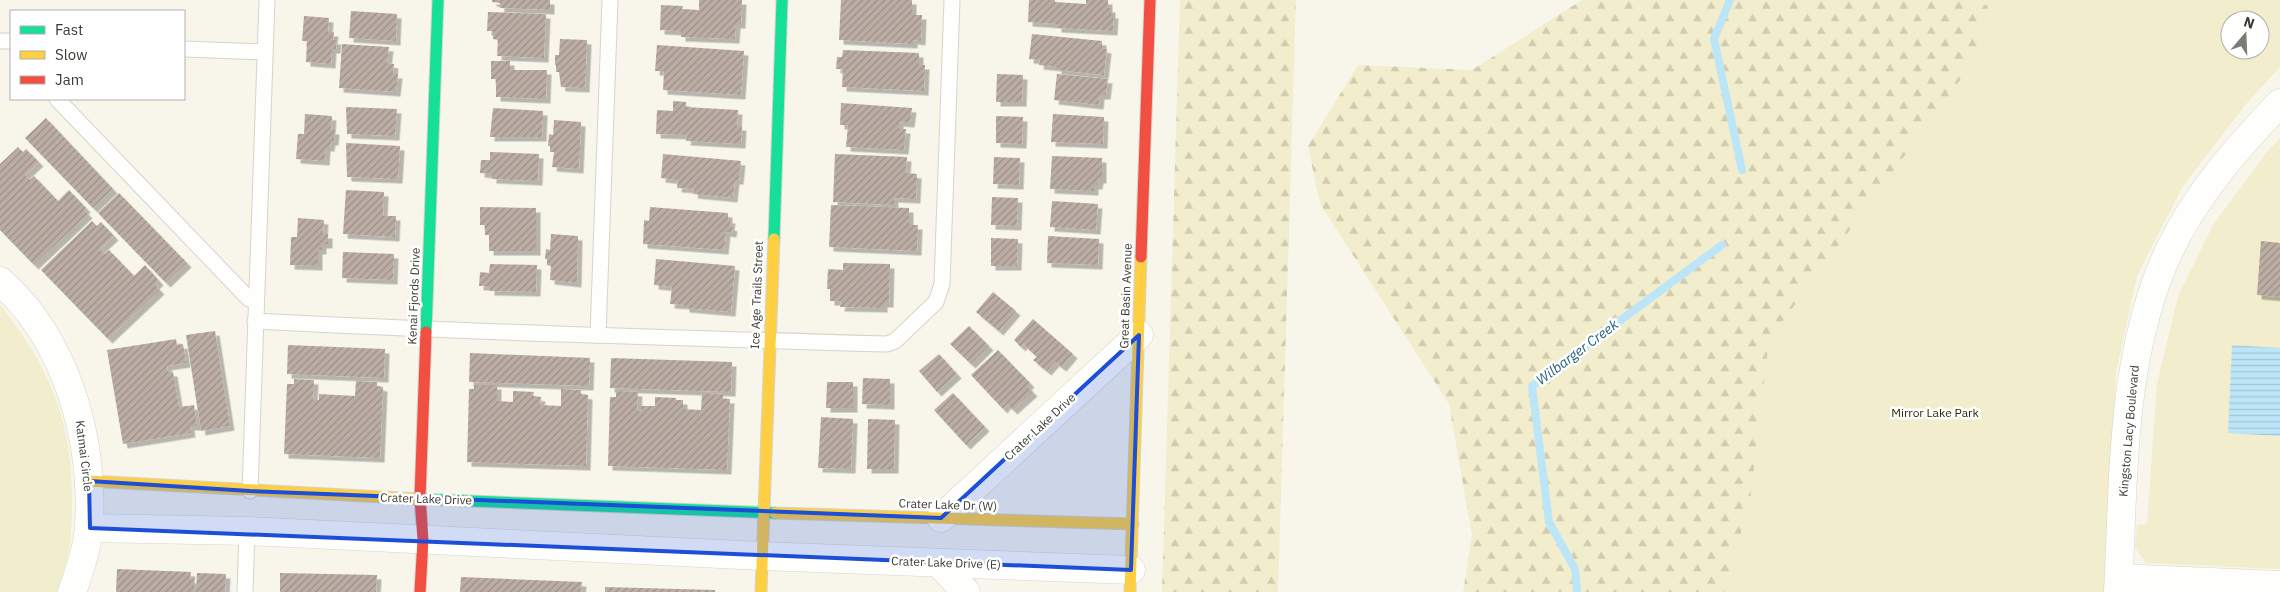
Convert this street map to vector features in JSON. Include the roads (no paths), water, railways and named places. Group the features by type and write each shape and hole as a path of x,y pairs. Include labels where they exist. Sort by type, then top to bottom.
{"street":[{"name":"Kenai Fjords Drive","path":"420,592 423,540 420,498 438,0"},
{"name":"Ice Age Trails Street","path":"761,592 782,0"},
{"name":"Great Basin Avenue","path":"1130,581 1150,0"},
{"name":"Kingston Lacy Boulevard","path":"2118,585 2131,386 2138,344 2151,301 2169,251 2194,206 2243,142 2280,103"},
{"name":"Katmai Circle","path":"0,281 16,295 31,315 58,361 81,419 89,481 90,528 72,592"},
{"name":"Crater Lake Drive","path":"941,518 1139,335"},
{"name":"Crater Lake Drive","path":"89,481 250,491 764,512"},
{"name":"Crater Lake Dr (W)","path":"764,512 1132,524"},
{"path":"90,528 247,531 762,556"},
{"name":"Crater Lake Drive (E)","path":"762,556 939,563 1130,581"},
{"path":"939,563 966,592"},
{"path":"2118,585 2280,585"}],"lane":[{"path":"250,491 267,0"},
{"path":"598,335 610,0"},
{"path":"255,321 426,330 769,341 887,344 895,341 936,302 942,284 952,0"},
{"path":"185,48 265,52"},
{"path":"58,100 249,299 256,300"},
{"path":"245,592 247,531"}],"water":[{"path":"2232,345 2280,348 2280,436 2228,433"}],"waterway":[{"name":"Wilbarger Creek","path":"1730,0 1714,39 1742,170"},
{"name":"Wilbarger Creek","path":"1577,592 1575,569 1549,522 1532,386 1722,245"}],"park label":[{"name":"Mirror Lake Park","path":"1935,413"}]}
